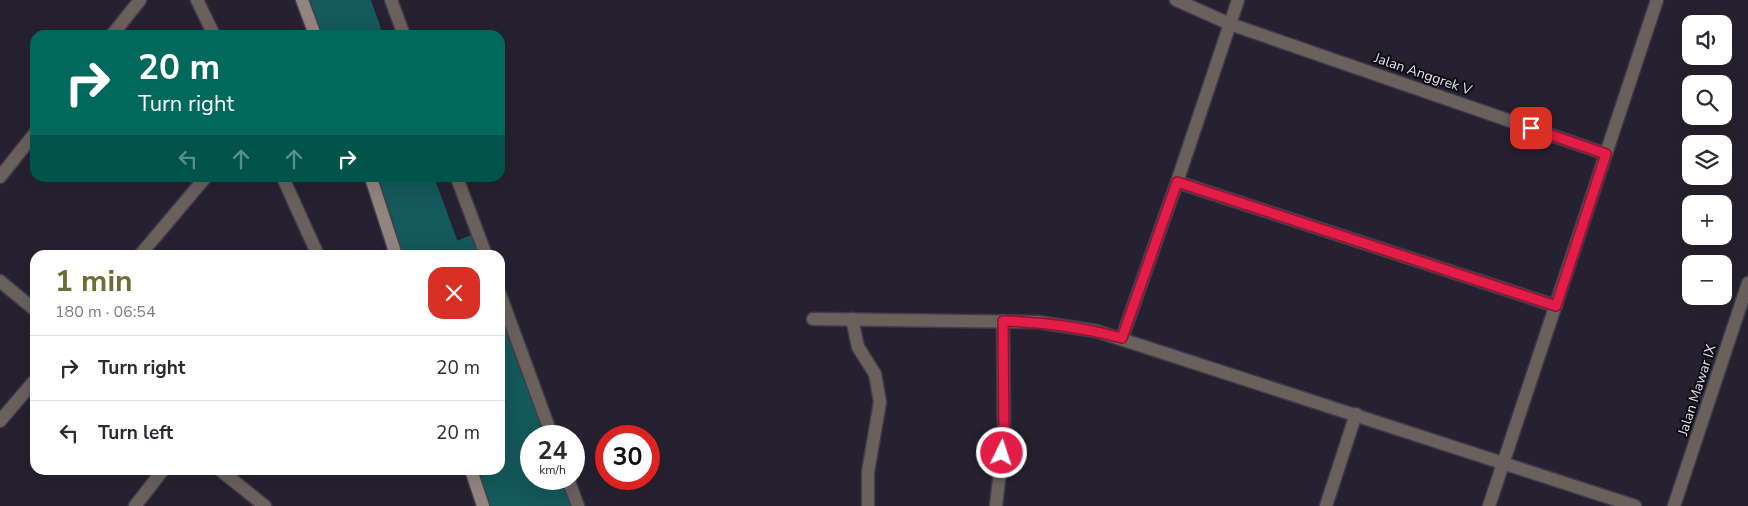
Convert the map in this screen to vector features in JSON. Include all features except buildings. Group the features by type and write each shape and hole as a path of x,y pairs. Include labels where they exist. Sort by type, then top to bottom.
{"street":[{"path":"116,30 140,0"},
{"path":"197,0 212,30"},
{"path":"302,0 314,30"},
{"path":"391,0 402,30"},
{"name":"Jalan Anggrek V","path":"1176,0 1230,24 1606,154"},
{"path":"1122,338 1238,0"},
{"path":"1490,506 1606,154 1653,1"},
{"path":"0,177 30,139"},
{"path":"144,250 202,182"},
{"path":"285,182 316,250"},
{"path":"372,182 394,250"},
{"path":"459,182 484,250"},
{"path":"1177,182 1556,306"},
{"path":"0,281 30,306"},
{"name":"Jalan Mawar IX","path":"1674,506 1748,283"},
{"path":"505,308 548,425"},
{"path":"813,319 1038,322 1096,330 1635,506"},
{"path":"852,319 858,347 875,374 880,402 868,472 868,506"},
{"path":"996,506 1004,436 1003,321"},
{"path":"0,421 30,386"},
{"path":"1326,506 1356,414"},
{"path":"135,506 159,475"},
{"path":"226,475 265,506"},
{"path":"473,475 483,506"},
{"path":"572,490 578,506"}],"shaded area":[{"path":"477,233 484,250 433,250"},
{"path":"505,308 548,425 520,425 520,490 572,490 578,506 483,506 473,475 505,475"}],"waterway":[{"path":"336,0 347,30"},
{"path":"401,182 426,250"}],"route":[{"path":"1002,453 1004,436 1003,321 1038,322 1096,330 1122,338 1177,182 1556,306 1606,154 1531,128"}]}
